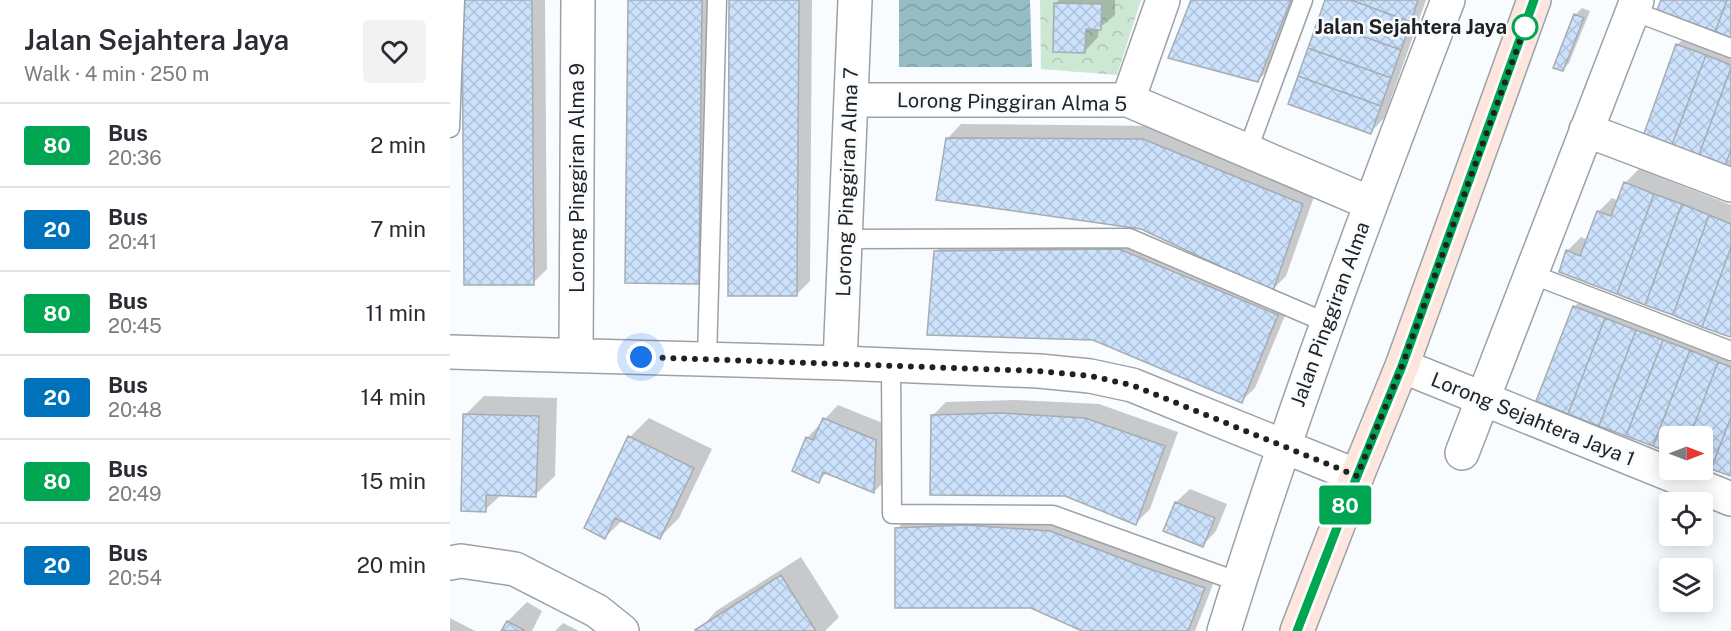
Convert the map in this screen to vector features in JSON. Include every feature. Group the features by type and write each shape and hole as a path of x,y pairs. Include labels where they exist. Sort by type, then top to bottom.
{"main road":[{"path":"1297,631 1402,366 1534,0"}],"street":[{"name":"Lorong Pinggiran Alma 9","path":"576,355 578,0"},
{"name":"Lorong Pinggiran Alma 7","path":"840,363 855,0"},
{"path":"1128,100 1162,0"},
{"name":"Jalan Pinggiran Alma","path":"1224,631 1283,446 1370,203 1448,0"},
{"path":"1462,453 1635,5"},
{"name":"Lorong Pinggiran Alma 5","path":"851,100 1128,100 1370,203"},
{"path":"1587,130 1731,185"},
{"path":"450,352 840,363 1039,371 1090,376 1132,385 1357,476"},
{"name":"Lorong Sejahtera Jaya 1","path":"1402,366 1731,499"},
{"path":"450,563 461,561 516,569 597,611 622,631"}],"lane":[{"path":"450,128 455,0"},
{"path":"707,359 717,0"},
{"path":"1247,152 1303,0"},
{"path":"1635,5 1731,48"},
{"path":"845,239 1129,238 1327,323"},
{"path":"1531,274 1731,351"},
{"path":"891,366 892,514 1053,515 1239,582"}],"green space":[{"path":"1040,0 1141,0 1117,75 1041,69"}],"water":[{"path":"899,0 1030,0 1032,67 899,67"}],"building":[{"path":"462,0 532,0 534,285 464,285"},
{"path":"628,0 702,0 699,284 625,283"},
{"path":"729,0 799,0 797,296 728,296"},
{"path":"1191,0 1291,0 1258,82 1168,58"},
{"path":"1325,0 1351,0 1411,22 1401,50 1318,20"},
{"path":"1351,0 1418,0 1411,22"},
{"path":"1661,0 1727,0 1715,32 1657,10"},
{"path":"1727,0 1731,0 1731,38 1715,32"},
{"path":"1054,3 1102,4 1101,30 1086,29 1085,53 1053,52"},
{"name":"Jalan Sejahtera Jaya","path":"1574,14 1584,18 1563,71 1553,68"},
{"path":"1318,20 1401,50 1391,78 1308,48"},
{"path":"1676,44 1706,55 1670,150 1642,139"},
{"path":"1308,48 1391,78 1381,106 1298,76"},
{"path":"1706,55 1731,65 1731,68 1697,160 1670,150"},
{"path":"1731,68 1731,150 1723,170 1697,160"},
{"path":"1298,76 1381,106 1371,134 1288,104"},
{"path":"946,138 1143,139 1303,204 1273,291 1141,229 936,200"},
{"path":"1731,150 1731,173 1723,170"},
{"path":"1624,182 1654,194 1617,294 1559,272 1566,250 1580,256 1597,211 1611,216"},
{"path":"1654,194 1682,204 1645,305 1617,294"},
{"path":"1682,204 1709,215 1673,315 1645,305"},
{"path":"1709,215 1731,224 1731,247 1702,327 1673,315"},
{"path":"1731,247 1731,336 1730,337 1702,327"},
{"path":"1119,249 1278,315 1242,403 1093,340 927,335 934,251"},
{"path":"1573,306 1605,318 1568,414 1536,401"},
{"path":"1605,318 1636,330 1599,426 1568,414"},
{"path":"1636,330 1663,340 1626,436 1599,426"},
{"path":"1663,340 1690,350 1653,446 1626,436"},
{"path":"1690,350 1718,362 1694,426 1661,426"},
{"path":"1718,362 1731,367 1731,417 1713,464 1713,426 1694,426"},
{"path":"1001,413 1085,418 1165,446 1136,525 1065,496 930,495 931,415"},
{"path":"463,414 539,416 536,497 486,495 486,512 461,511"},
{"path":"1731,417 1731,476 1713,470 1713,464"},
{"path":"823,418 876,440 874,493 823,472 819,483 792,471 806,437 813,440"},
{"path":"1659,430 1659,448 1653,446"},
{"path":"628,436 694,468 660,539 615,518 605,539 584,528"},
{"path":"1175,502 1215,518 1203,547 1163,531"},
{"path":"965,525 1050,531 1205,588 1188,631 1082,631 1031,608 895,608 895,528"},
{"path":"781,575 816,631 695,630"},
{"path":"507,621 524,630 524,631 501,631"}],"bus line":[{"name":"80","path":"1297,631 1402,366 1534,0"}],"place":[{"name":"Jalan Sejahtera Jaya","path":"1525,27"}],"route":[{"path":"641,357 1039,371 1090,376 1132,385 1357,476 1402,366 1525,27"}]}
